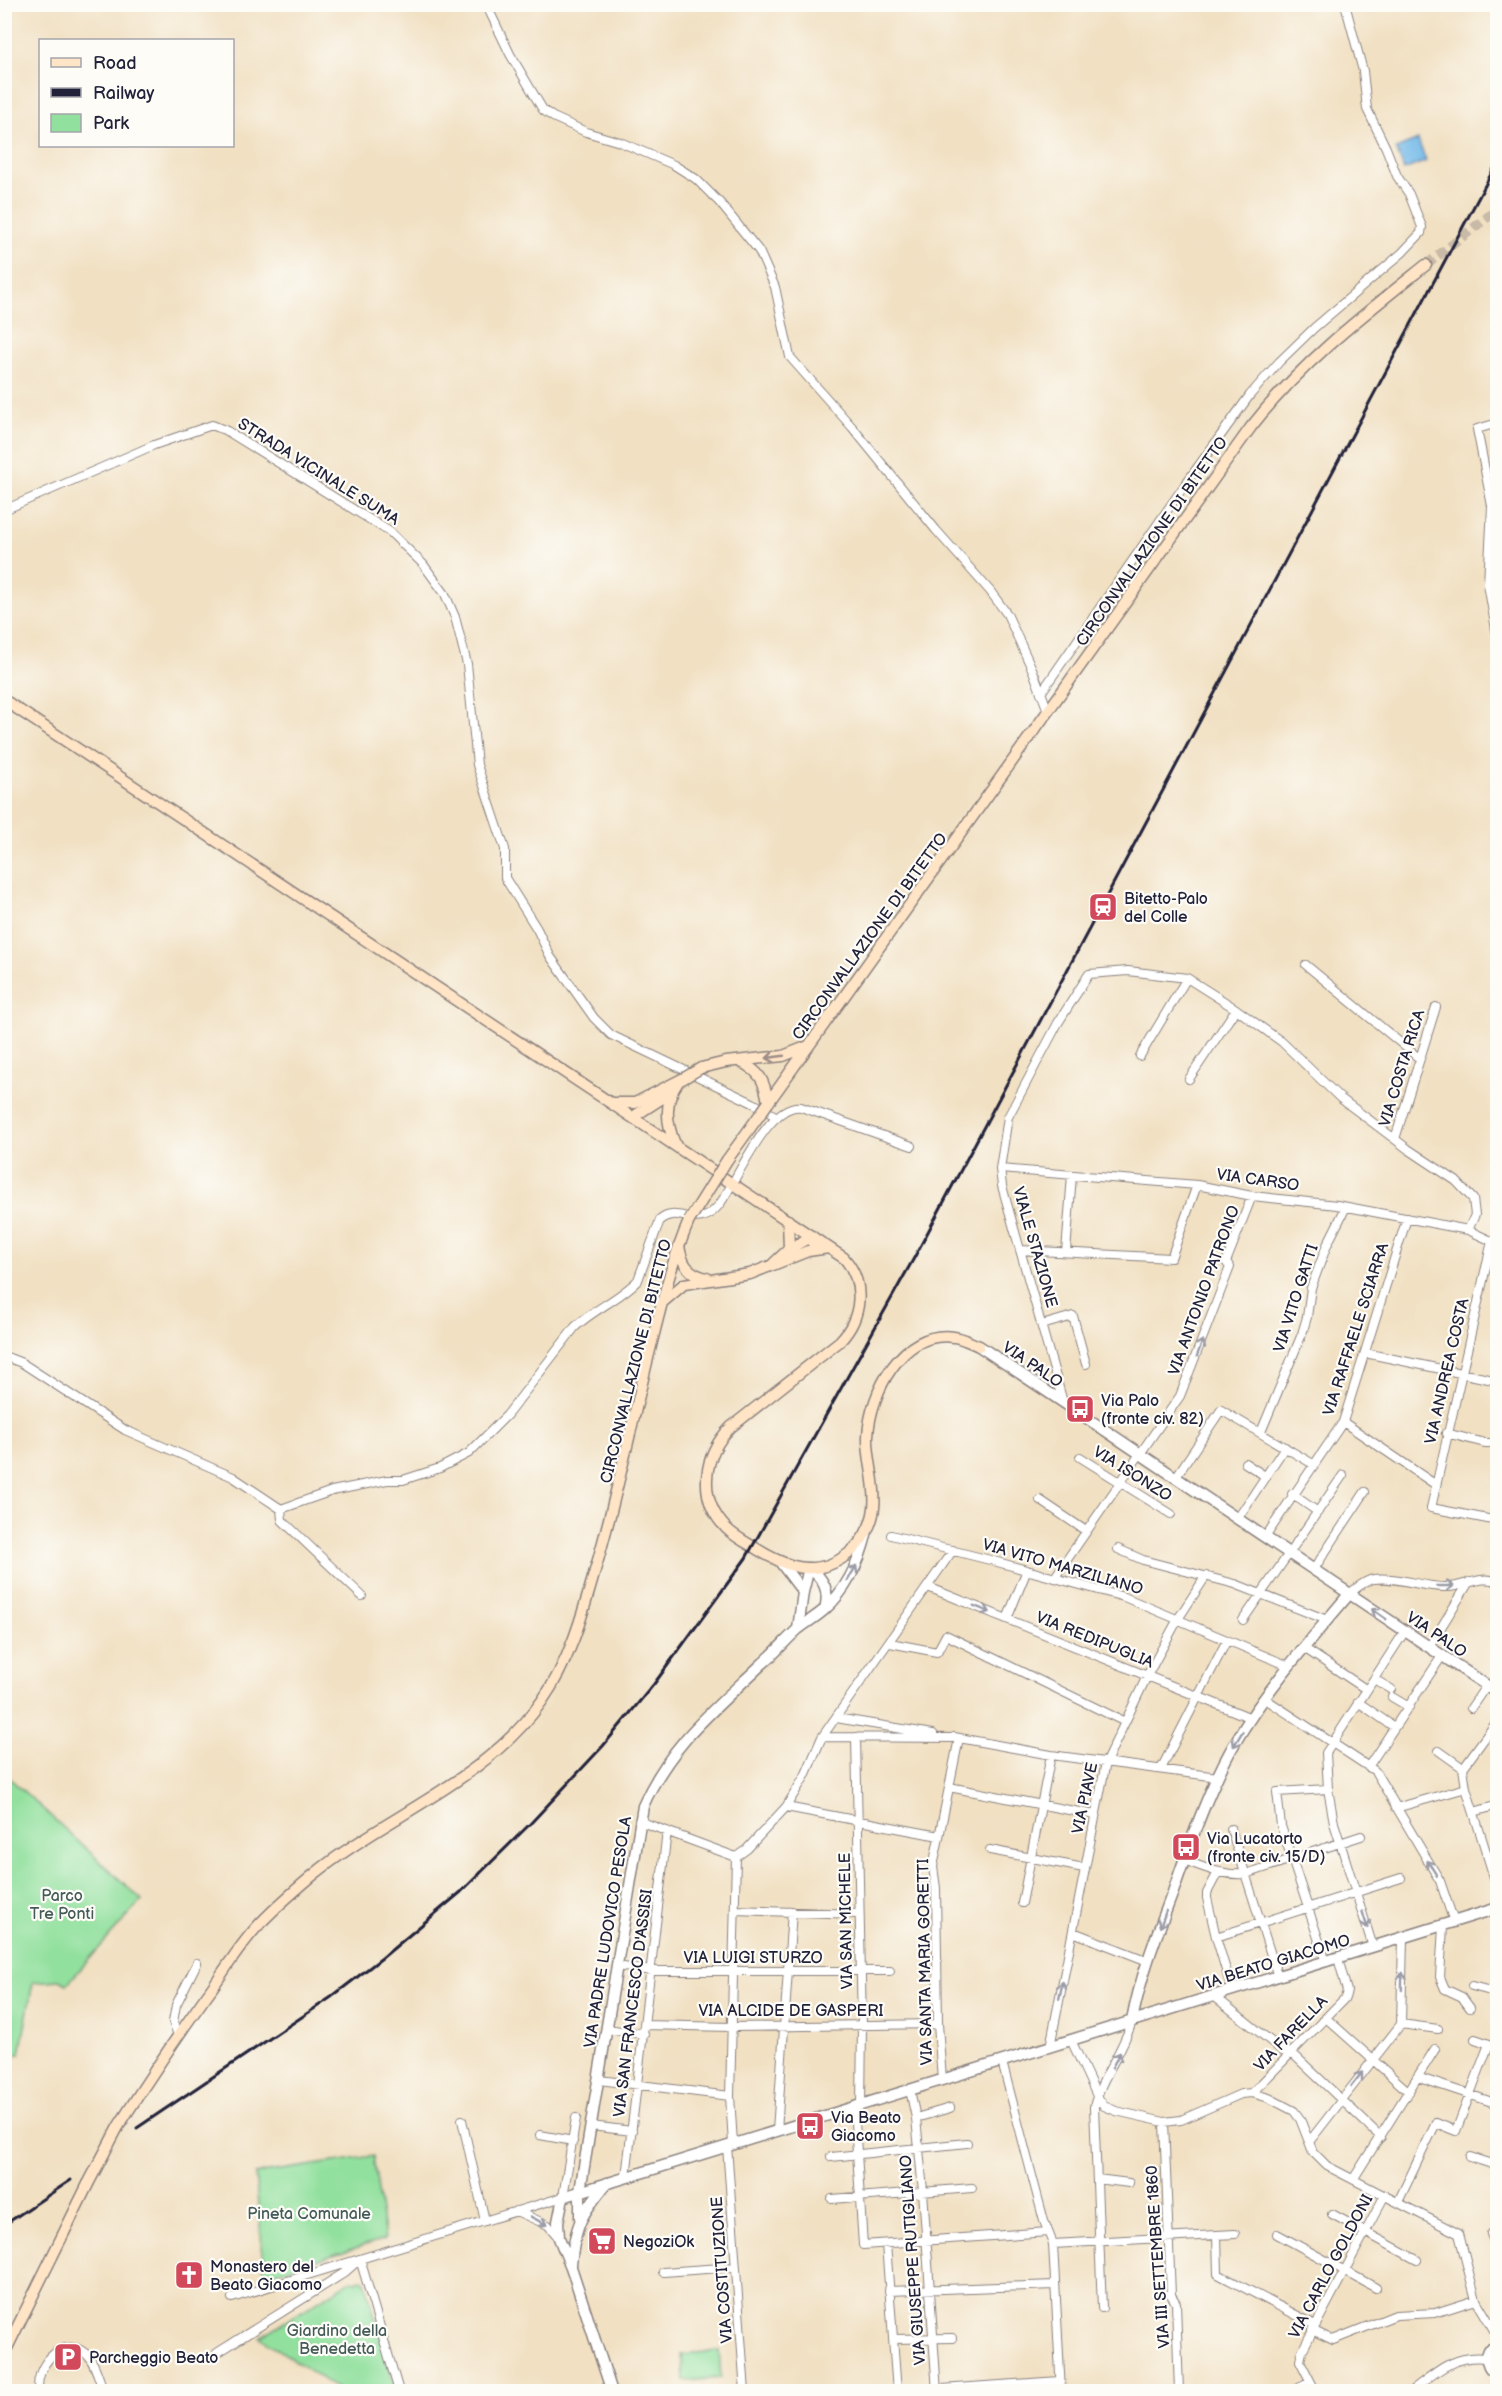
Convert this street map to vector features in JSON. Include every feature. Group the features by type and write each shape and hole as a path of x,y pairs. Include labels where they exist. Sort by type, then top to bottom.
{"main road":[{"name":"CIRCONVALLAZIONE DI BITETTO","path":"4,2354 118,2127 178,2035 254,1930 283,1900 315,1873 365,1838 462,1777 493,1753 520,1728 542,1701 568,1654 587,1600 616,1495 662,1303 679,1245 689,1221 727,1160 1212,480 1275,397 1337,336 1426,265"},
{"path":"4,700 844,1258 852,1267 856,1277 857,1310 851,1329 840,1341 726,1432 714,1448 707,1471 708,1496 718,1518 736,1536 781,1563"},
{"path":"613,1103 635,1103 701,1068 726,1062 783,1056 809,1045"},
{"path":"739,1061 758,1072 763,1078 764,1108"},
{"path":"633,1117 670,1093 681,1079"},
{"path":"670,1093 668,1116 675,1144"},
{"path":"633,1117 635,1103"},
{"path":"788,1220 789,1249"},
{"path":"768,1268 789,1249 812,1236"},
{"path":"808,1251 812,1236"},
{"path":"679,1245 681,1259 691,1273 711,1278"},
{"path":"662,1303 684,1284 711,1278 750,1274 808,1251 829,1248"},
{"name":"VIA PALO","path":"781,1563 809,1568 830,1564 847,1556 855,1549 867,1531 874,1502 868,1438 870,1419 875,1399 885,1379 907,1352 922,1342 936,1337 953,1337 979,1346"}],"street":[{"path":"486,4 510,54 543,110 586,132 630,146 674,165 696,179 740,227 766,264 775,287 790,357 852,427 1007,614 1048,711"},
{"path":"1041,693 1250,395 1279,362 1314,328 1417,239 1422,227 1409,194 1397,176 1367,108 1363,71 1346,4"},
{"path":"1497,423 1477,429 1492,506 1488,584 1497,641"},
{"name":"STRADA VICINALE SUMA","path":"4,510 154,445 212,425 227,430 390,532 423,564 445,594 455,617 467,664 477,765 505,849 505,878 537,929 549,956 594,1018 610,1035 753,1103 777,1117"},
{"path":"1306,964 1420,1059"},
{"name":"VIALE STAZIONE","path":"1063,1402 1002,1186 1000,1169 1008,1117 1058,1023 1089,974 1128,971 1187,978"},
{"path":"1140,1056 1187,978 1282,1042 1340,1098 1456,1181 1473,1199 1474,1215 1468,1230"},
{"name":"VIA COSTA RICA","path":"1395,1139 1436,1006"},
{"path":"1189,1079 1236,1009"},
{"path":"281,1509 332,1491 387,1480 403,1480 440,1467 469,1453 507,1414 575,1327 586,1317 632,1287 638,1280 660,1220 665,1216 673,1215 700,1218 710,1215 720,1204 732,1182 777,1117 793,1106 912,1146"},
{"path":"1000,1169 1197,1185"},
{"path":"1066,1252 1072,1175"},
{"name":"VIA CARSO","path":"1020,1250 1171,1258 1197,1185 1252,1196 1346,1206 1468,1230 1495,1243"},
{"name":"VIA ANTONIO PATRONO","path":"1055,1577 1180,1396 1230,1267 1227,1262 1252,1196"},
{"name":"VIA VITO GATTI","path":"1261,1432 1302,1334 1311,1288 1327,1245 1346,1206"},
{"name":"VIA RAFFAELE SCIARRA","path":"1266,1536 1292,1494 1343,1422 1407,1218"},
{"name":"VIA ANDREA COSTA","path":"1495,1243 1446,1433 1431,1508 1497,1521"},
{"path":"1042,1325 1073,1316 1086,1364"},
{"name":"VIA PALO","path":"979,1346 1290,1552 1497,1693"},
{"path":"1365,1353 1497,1381"},
{"path":"4,1356 22,1363 125,1430 233,1477 281,1509"},
{"path":"1176,1477 1221,1410 1313,1464"},
{"path":"1343,1422 1436,1485"},
{"path":"1446,1433 1485,1443 1497,1443"},
{"path":"1238,1518 1285,1447"},
{"name":"VIA ISONZO","path":"1080,1457 1171,1514"},
{"path":"1245,1464 1265,1476"},
{"path":"1243,1620 1343,1475"},
{"path":"1314,1569 1365,1492"},
{"path":"1292,1494 1318,1512"},
{"path":"1040,1500 1086,1532"},
{"path":"281,1509 282,1520 362,1596"},
{"name":"VIA PADRE LUDOVICO PESOLA","path":"580,2218 580,2191 639,1821 648,1795 675,1750 696,1726 798,1629 825,1609 842,1590 862,1555 867,1531"},
{"name":"VIA VITO MARZILIANO","path":"891,1535 1124,1597 1289,1666"},
{"path":"1118,1549 1143,1560 1206,1576 1261,1594 1327,1620"},
{"path":"639,1821 736,1857 747,1850 786,1807 805,1776 822,1737 890,1643 952,1550"},
{"path":"781,1563 802,1592"},
{"path":"798,1629 802,1592 809,1568 821,1577 826,1589 825,1609"},
{"path":"1007,1619 1027,1570"},
{"name":"VIA PIAVE","path":"1050,2047 1106,1762 1147,1676 1178,1619 1206,1576"},
{"path":"1102,2308 1094,2107 1097,2096 1126,2042 1137,1992 1184,1860 1235,1742 1264,1698 1327,1620 1350,1593 1370,1580 1396,1579 1448,1587 1470,1582 1493,1580 1497,1582"},
{"path":"1429,1647 1470,1582"},
{"name":"VIA REDIPUGLIA","path":"928,1587 1251,1718"},
{"path":"1373,1947 1341,1843 1328,1789 1325,1760 1331,1742 1405,1632"},
{"path":"890,1643 937,1652 946,1635 1125,1722"},
{"path":"1161,1769 1227,1640"},
{"path":"1304,1648 1367,1690"},
{"path":"1368,1767 1442,1656"},
{"path":"1374,1679 1409,1707"},
{"path":"1471,1708 1486,1686"},
{"path":"1264,1698 1375,1771 1440,1881 1454,1922"},
{"path":"1358,1702 1394,1727"},
{"path":"836,1718 1051,1755 1218,1777"},
{"path":"1497,1719 1463,1768 1466,1788 1497,1890"},
{"path":"822,1737 959,1738"},
{"name":"VIA SAN MICHELE","path":"856,1737 862,2025 858,2106 860,2196 863,2246 886,2244"},
{"name":"VIA SANTA MARIA GORETTI","path":"942,2080 938,2024 936,1888 933,1867 959,1738"},
{"path":"1439,1751 1463,1768"},
{"path":"1022,1903 1051,1755"},
{"path":"949,1787 1095,1815"},
{"path":"1396,1808 1466,1788"},
{"path":"1326,1962 1281,1826 1277,1792 1328,1789"},
{"path":"1474,1812 1497,1805"},
{"path":"786,1807 939,1836"},
{"path":"1231,1829 1278,1977"},
{"name":"VIA SAN FRANCESCO D'ASSISI","path":"626,2177 667,1831"},
{"path":"1184,1860 1230,1875 1246,1875 1361,1836"},
{"path":"990,1850 1084,1868"},
{"name":"VIA COSTITUZIONE","path":"736,1857 730,2145 745,2391"},
{"path":"1218,1872 1207,1893 1216,1937 1233,1990"},
{"path":"1216,1937 1401,1878"},
{"name":"VIA BEATO GIACOMO","path":"232,2298 1497,1908"},
{"path":"735,1910 859,1914"},
{"path":"777,2131 792,1911"},
{"path":"1443,1926 1440,1977 1445,1989 1462,1997 1470,2008"},
{"path":"1073,1932 1148,1961"},
{"path":"1309,2142 1401,2024 1403,1938"},
{"name":"VIA FARELLA","path":"1252,2093 1345,1998 1347,1991 1338,1958"},
{"path":"178,2035 173,2022 176,2005 198,1963"},
{"name":"VIA LUIGI STURZO","path":"616,1966 652,1971 890,1971"},
{"path":"1472,1986 1497,1993"},
{"path":"1214,1996 1283,2051 1292,2053 1381,2137"},
{"path":"1326,2018 1408,2092"},
{"name":"VIA ALCIDE DE GASPERI","path":"606,2029 938,2024"},
{"path":"1401,2024 1438,2029"},
{"path":"1398,2202 1436,2123 1456,2131 1493,2045 1475,2039"},
{"path":"1071,2040 1097,2096 1104,2106 1116,2111 1164,2122 1181,2120 1241,2094 1252,2093 1269,2098 1294,2111 1300,2119 1313,2152 1327,2166 1459,2234 1476,2300 1497,2337"},
{"path":"1354,2178 1435,2049"},
{"path":"1002,2061 1053,2244 1061,2391"},
{"path":"1417,2078 1497,2104"},
{"path":"598,2080 730,2096"},
{"name":"VIA GIUSEPPE RUTIGLIANO","path":"910,2090 916,2118 923,2191 937,2390"},
{"path":"916,2118 950,2108"},
{"path":"559,2238 558,2222 576,2118"},
{"path":"462,2120 485,2221"},
{"name":"VIA III SETTEMBRE 1860","path":"1164,2122 1172,2295 1176,2303 1179,2391"},
{"path":"591,2126 632,2131"},
{"path":"540,2135 573,2141"},
{"path":"831,2157 967,2143"},
{"path":"1470,2157 1497,2166"},
{"path":"1097,2179 1129,2183"},
{"path":"571,2267 574,2237 580,2218 607,2183"},
{"path":"832,2199 972,2188"},
{"name":"VIA CARLO GOLDONI","path":"1309,2380 1300,2361 1302,2351 1385,2195"},
{"path":"516,2211 548,2225 559,2238 571,2267 612,2391"},
{"path":"1332,2214 1417,2260"},
{"path":"1048,2232 886,2244 889,2291 898,2391 1017,2387 1060,2381"},
{"path":"1053,2244 1235,2234"},
{"path":"1276,2234 1376,2288"},
{"path":"1491,2234 1497,2250"},
{"path":"1216,2235 1218,2274 1333,2340 1396,2315 1436,2313 1476,2300"},
{"path":"217,2353 344,2273 360,2259 398,2388"},
{"path":"663,2272 736,2267"},
{"path":"889,2291 1055,2285"},
{"path":"893,2340 952,2338"},
{"path":"1497,2346 1489,2350 1486,2358 1490,2369 1497,2372"},
{"path":"39,2391 40,2372 48,2358 57,2351 71,2348 84,2351 104,2391"},
{"path":"1410,2391 1456,2359 1469,2356 1486,2358"},
{"path":"1293,2391 1309,2380 1316,2391"}],"green space":[{"name":"Parco Tre Ponti","path":"5,1774 142,1900 67,1984 59,1980 33,1982 20,2054 5,2056"},
{"name":"Pineta Comunale","path":"373,2156 385,2239 265,2276 255,2174"},
{"name":"Giardino della Benedetta","path":"352,2280 365,2281 396,2391 340,2391 260,2337"},
{"path":"719,2351 721,2378 684,2381 682,2354"}],"water":[{"path":"1418,140 1426,161 1404,170 1396,149"}],"tunnel":[{"path":"1426,265 1498,209"}],"railway":[{"path":"137,2128 330,1998 461,1892 530,1824 603,1746 654,1684 746,1558 914,1258 1498,161"},
{"path":"4,2225 71,2180"}],"place":[{"name":"Bitetto-Palo del Colle","path":"1103,907"},
{"name":"Via Palo (fronte civ. 82)","path":"1080,1409"},
{"name":"Via Lucatorto (fronte civ. 15/D)","path":"1186,1847"},
{"name":"Via Beato Giacomo","path":"810,2126"},
{"name":"NegoziOk","path":"602,2241"},
{"name":"Monastero del Beato Giacomo","path":"189,2275"},
{"name":"Parcheggio Beato","path":"68,2357"}]}
